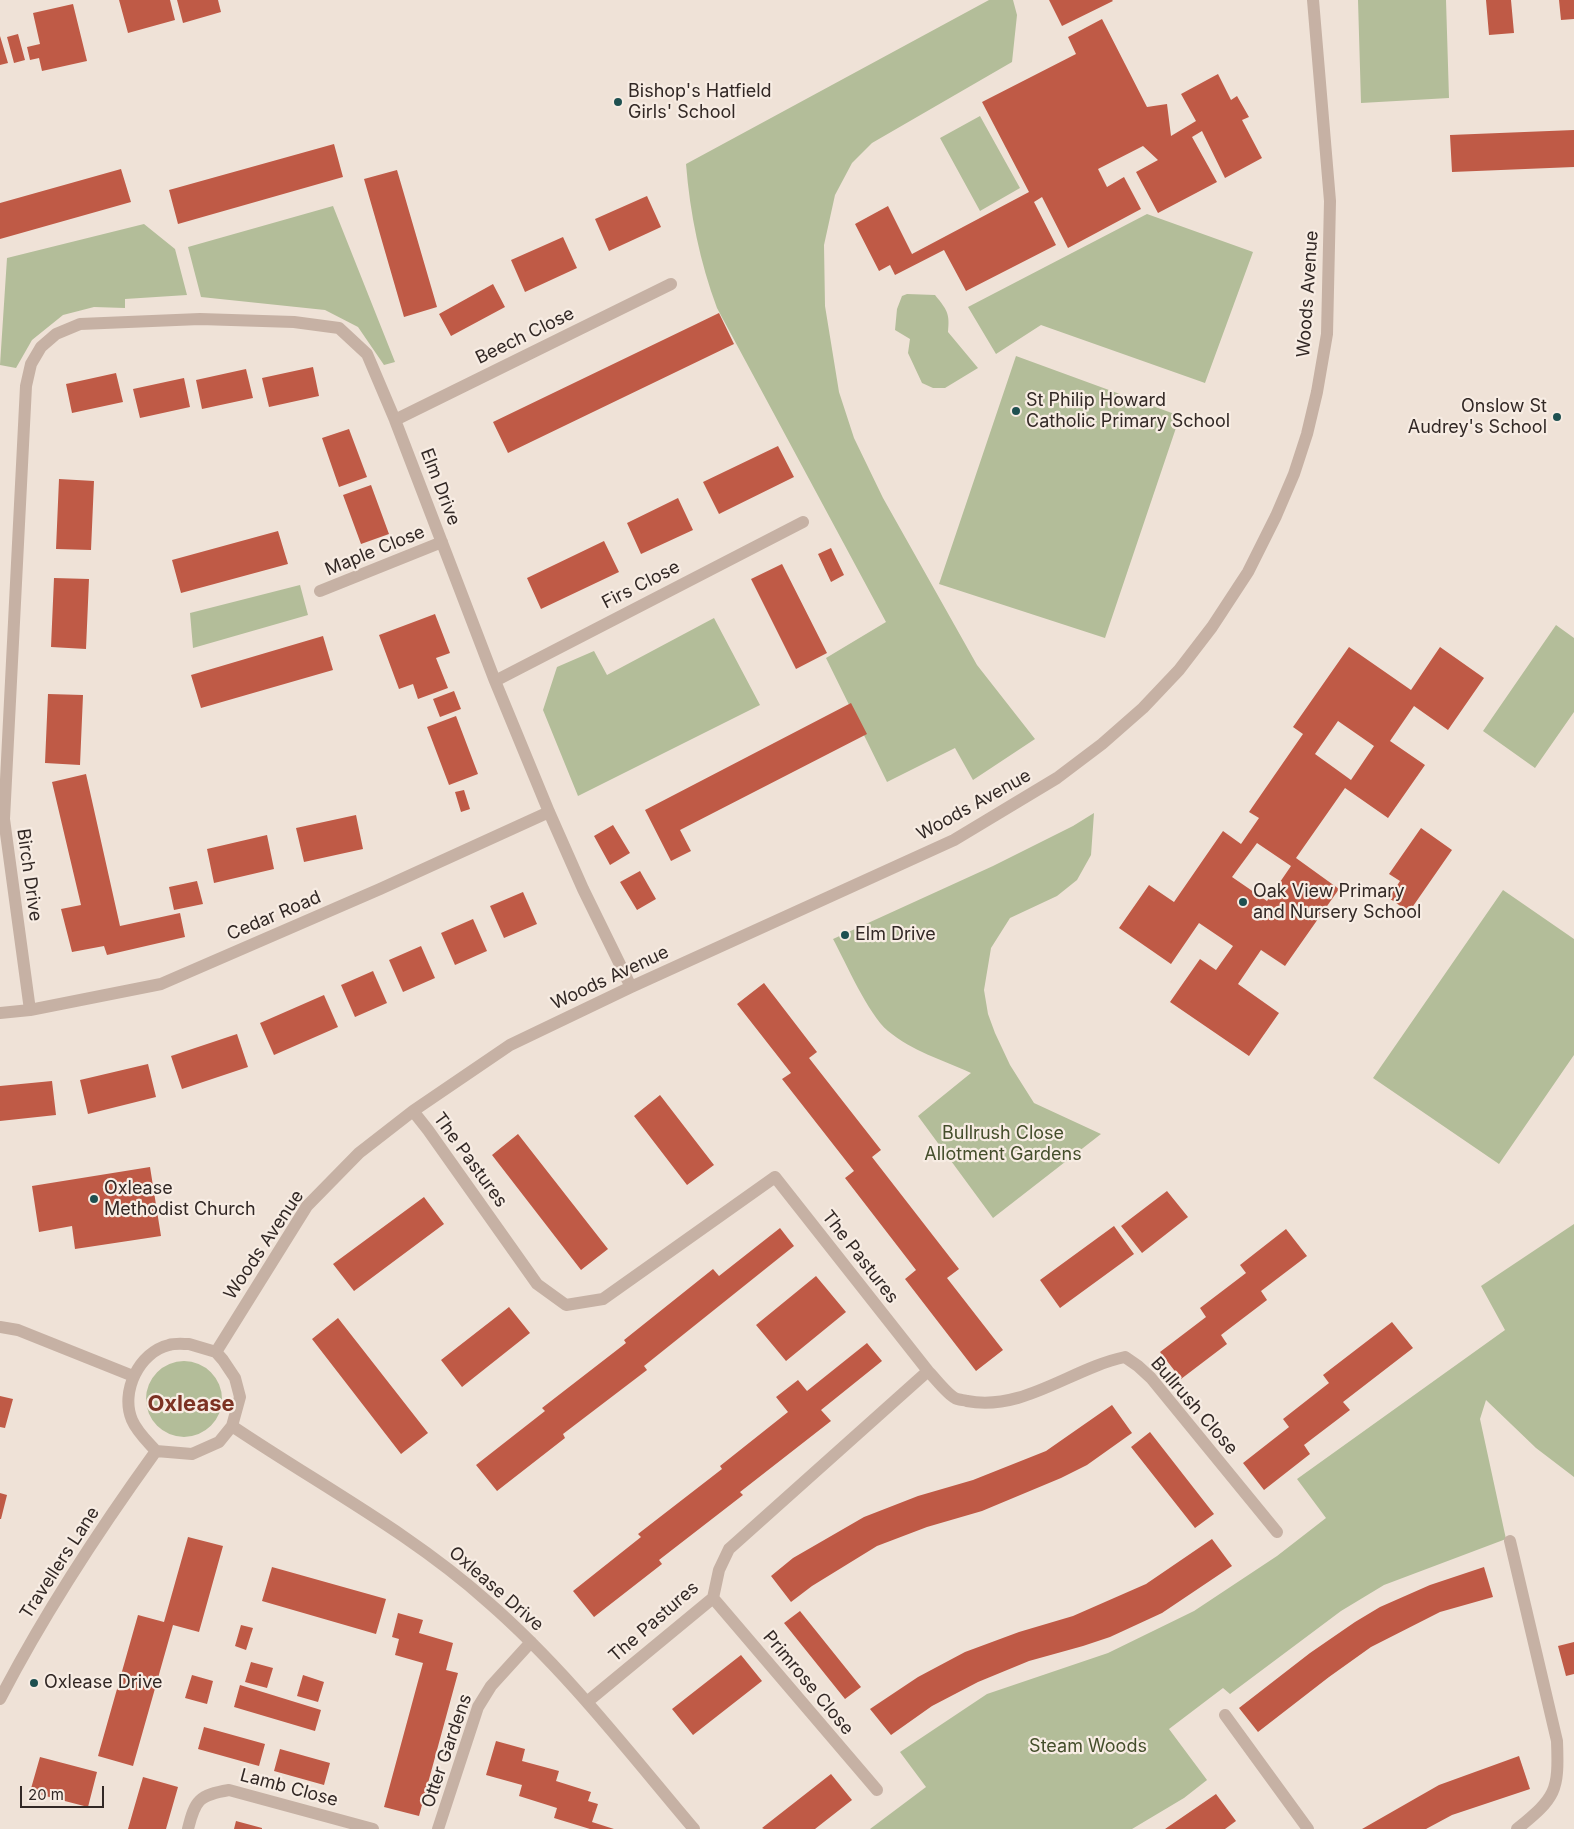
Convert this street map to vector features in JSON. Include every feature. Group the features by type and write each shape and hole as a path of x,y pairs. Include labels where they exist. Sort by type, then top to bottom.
{"street":[{"name":"Woods Avenue","path":"216,1352 307,1206 359,1153 413,1111 510,1045 631,987 954,840 1057,778 1102,744 1143,708 1179,670 1212,627 1248,572 1276,516 1294,474 1307,434 1317,392 1327,334 1330,201 1313,0"},
{"name":"Beech Close","path":"395,420 671,284"},
{"name":"Elm Drive","path":"26,386 31,364 41,347 56,334 80,324 200,319 294,322 338,328 367,354 395,420 549,812 583,889 631,987"},
{"name":"Birch Drive","path":"26,386 4,818 30,1010"},
{"name":"Firs Close","path":"496,681 803,522"},
{"name":"Maple Close","path":"320,591 442,542"},
{"name":"Cedar Road","path":"0,1013 30,1010 161,984 380,890 549,812"},
{"name":"The Pastures","path":"413,1111 536,1284 566,1305 603,1299 775,1177 928,1371 729,1549 719,1570 713,1598 587,1702"},
{"path":"0,1327 18,1330 133,1376"},
{"path":"189,1344 216,1352 235,1378 240,1397 232,1426 219,1442 192,1454 156,1451 140,1433 132,1419 128,1396 133,1376 152,1353 169,1345 189,1344"},
{"name":"Bullrush Close","path":"928,1371 955,1398 979,1403 1009,1400 1089,1368 1125,1357 1151,1378 1277,1532"},
{"name":"Oxlease Drive","path":"232,1426 421,1549 487,1601 531,1642 587,1702 694,1829"},
{"name":"Travellers Lane","path":"0,1699 24,1651 58,1595 156,1451"},
{"path":"1510,1541 1557,1741 1558,1772 1553,1793 1543,1807 1517,1829"},
{"name":"Primrose Close","path":"713,1598 877,1790"},
{"name":"Otter Gardens","path":"438,1829 478,1707 491,1686 531,1642"},
{"path":"1224,1715 1308,1829"},
{"name":"Lamb Close","path":"188,1829 192,1815 201,1798 215,1792 229,1790 373,1829"}],"green space":[{"path":"989,0 1013,0 1017,15 1012,62 872,143 852,163 835,195 824,245 825,306 839,392 854,438 883,498 977,665 1035,739 973,780 955,748 887,782 826,658 886,622 717,308 697,237 690,201 686,164"},
{"path":"1358,0 1446,0 1449,98 1361,103"},
{"path":"980,116 1020,188 980,211 940,138"},
{"path":"333,206 395,362 384,365 358,327 325,310 201,297 188,247"},
{"path":"1147,214 1253,252 1205,383 1041,325 996,354 968,307"},
{"path":"144,224 175,249 187,295 125,299 125,308 94,307 63,315 32,340 16,368 0,365 7,258"},
{"path":"907,294 935,295 947,312 948,332 978,368 945,388 933,388 922,383 908,353 910,339 895,330 897,309 902,296"},
{"path":"1016,356 1180,416 1105,638 939,584"},
{"path":"300,585 308,615 193,648 190,613"},
{"path":"714,618 760,705 578,796 543,710 557,667 594,651 607,675"},
{"path":"1556,625 1574,638 1574,712 1535,768 1483,731"},
{"name":"Bullrush Close Allotment Gardens","path":"1094,813 1091,855 1077,880 1057,896 1010,918 991,948 984,990 988,1014 995,1033 1010,1065 1034,1103 1101,1134 993,1218 918,1116 971,1073 917,1050 888,1031 865,1001 833,939 993,866 1073,826"},
{"path":"1503,890 1574,939 1574,1055 1499,1164 1373,1078"},
{"name":"Steam Woods","path":"1574,1224 1574,1477 1536,1448 1486,1400 1480,1419 1506,1539 1384,1585 1341,1611 1230,1694 1223,1688 1169,1729 1207,1780 1184,1798 1132,1829 870,1829 926,1787 900,1752 987,1694 1108,1653 1194,1611 1277,1556 1326,1518 1297,1479 1505,1330 1481,1286"},
{"path":"184,1361 198,1364 211,1372 219,1385 222,1399 219,1413 211,1426 198,1434 184,1437 170,1434 157,1426 149,1413 146,1399 149,1385 157,1372 170,1364"}],"building":[{"path":"119,0 170,0 175,20 128,33"},
{"path":"177,0 218,0 221,12 183,23"},
{"path":"1049,0 1112,0 1113,1 1062,26"},
{"path":"1486,0 1511,0 1514,33 1489,35"},
{"path":"1559,0 1574,0 1574,19 1561,20"},
{"path":"73,4 87,61 42,71 39,58 30,60 27,47 40,44 33,13"},
{"path":"1102,19 1147,107 1167,104 1171,136 1196,121 1181,94 1218,74 1231,100 1237,96 1249,117 1242,120 1262,158 1225,178 1202,131 1192,137 1217,182 1158,213 1136,172 1158,160 1143,146 1098,169 1107,187 1124,177 1141,209 1068,248 1042,197 1034,202 1056,245 966,291 944,250 895,275 890,265 879,271 855,224 888,206 912,254 1029,192 982,102 1076,54 1068,37"},
{"path":"18,34 25,60 14,63 7,37"},
{"path":"0,36 8,63 0,65"},
{"path":"1574,130 1574,167 1452,172 1450,135"},
{"path":"334,144 343,177 178,224 169,190"},
{"path":"121,169 131,202 0,239 0,203"},
{"path":"397,170 437,307 404,317 364,179"},
{"path":"647,196 661,227 609,251 595,219"},
{"path":"563,237 577,268 525,292 511,260"},
{"path":"493,284 505,307 451,336 439,314"},
{"path":"719,313 734,344 508,453 493,422"},
{"path":"313,367 319,396 269,407 262,378"},
{"path":"246,369 253,398 202,409 196,380"},
{"path":"116,373 123,402 72,413 66,384"},
{"path":"184,378 190,407 140,418 133,389"},
{"path":"349,429 367,477 339,487 322,438"},
{"path":"778,446 794,477 719,514 703,482"},
{"path":"59,479 94,481 91,550 56,549"},
{"path":"371,485 389,534 361,544 343,495"},
{"path":"678,498 693,530 641,554 627,523"},
{"path":"278,531 288,564 181,593 172,560"},
{"path":"604,541 619,572 541,609 527,578"},
{"path":"831,548 844,575 831,582 818,554"},
{"path":"782,564 827,653 796,669 751,579"},
{"path":"54,578 89,579 86,649 51,647"},
{"path":"435,614 450,653 436,658 448,688 418,699 413,684 399,689 379,635"},
{"path":"323,636 333,670 201,708 191,675"},
{"path":"1349,647 1411,690 1440,647 1484,678 1448,730 1414,706 1390,741 1425,765 1388,818 1345,788 1296,858 1339,889 1285,966 1261,950 1238,984 1279,1013 1249,1056 1170,1002 1200,959 1216,970 1233,946 1199,923 1171,964 1119,928 1149,885 1174,902 1223,831 1241,844 1259,818 1249,812 1303,734 1293,727","holes":["1338,721 1374,746 1351,780 1315,754","1257,843 1291,866 1267,901 1232,877"]},
{"path":"454,691 461,709 440,717 433,699"},
{"path":"48,694 83,695 80,765 45,763"},
{"path":"851,703 867,734 680,830 691,851 671,861 645,810"},
{"path":"456,716 478,774 449,785 427,727"},
{"path":"86,774 120,926 180,913 185,937 107,955 104,946 72,952 61,909 81,905 52,782"},
{"path":"464,790 470,809 461,812 455,792"},
{"path":"356,815 363,849 304,862 296,828"},
{"path":"613,825 630,853 610,865 594,836"},
{"path":"1421,828 1452,850 1409,912 1389,898 1400,881 1389,874"},
{"path":"267,835 274,869 214,883 207,849"},
{"path":"640,871 656,899 637,910 620,882"},
{"path":"197,881 203,904 174,910 169,887"},
{"path":"523,892 537,924 504,938 490,906"},
{"path":"473,919 487,951 455,965 441,933"},
{"path":"421,946 435,978 403,992 389,960"},
{"path":"373,971 387,1003 355,1017 341,985"},
{"path":"764,983 817,1052 809,1058 881,1150 872,1157 959,1269 947,1278 1003,1350 976,1371 905,1279 916,1270 845,1178 854,1171 782,1079 791,1073 737,1004"},
{"path":"324,995 338,1027 274,1055 260,1023"},
{"path":"237,1034 248,1067 182,1089 171,1056"},
{"path":"148,1064 156,1097 88,1114 80,1080"},
{"path":"52,1081 56,1115 0,1121 0,1086"},
{"path":"660,1095 714,1165 687,1185 634,1116"},
{"path":"518,1134 608,1249 581,1270 492,1155"},
{"name":"Oxlease Methodist Church","path":"150,1167 161,1236 75,1249 72,1226 39,1232 32,1186"},
{"path":"1167,1191 1188,1217 1142,1253 1121,1226"},
{"path":"424,1197 444,1224 354,1291 333,1264"},
{"path":"1114,1226 1134,1254 1060,1308 1040,1280"},
{"path":"780,1228 794,1246 644,1366 647,1370 563,1434 565,1438 497,1491 476,1465 545,1411 542,1408 626,1343 624,1340 713,1269 719,1276"},
{"path":"1286,1229 1307,1256 1261,1291 1267,1300 1221,1335 1227,1344 1181,1379 1160,1352 1206,1317 1200,1308 1246,1273 1240,1265"},
{"path":"816,1276 846,1312 786,1361 756,1325"},
{"path":"509,1307 530,1333 462,1387 441,1360"},
{"path":"338,1318 428,1433 401,1454 312,1339"},
{"path":"1392,1322 1413,1348 1343,1402 1350,1410 1304,1445 1310,1454 1264,1490 1243,1463 1289,1427 1283,1419 1329,1383 1323,1375"},
{"path":"867,1343 882,1361 821,1410 831,1421 740,1492 743,1495 659,1560 662,1564 594,1617 573,1591 641,1537 638,1534 722,1469 720,1466 788,1412 776,1397 798,1380 807,1391"},
{"path":"0,1396 13,1399 5,1428 0,1427"},
{"path":"1112,1405 1132,1433 1087,1465 982,1511 927,1527 877,1546 812,1586 791,1602 771,1576 793,1558 864,1517 918,1496 973,1480 1046,1451"},
{"path":"1150,1432 1214,1514 1195,1528 1131,1447"},
{"path":"0,1493 7,1495 1,1519 0,1519"},
{"path":"188,1537 223,1546 199,1632 173,1625 133,1766 98,1756 138,1615 164,1622"},
{"path":"1212,1539 1232,1566 1162,1613 1110,1637 1029,1661 978,1682 932,1706 891,1735 870,1709 918,1677 965,1652 1019,1632 1073,1616 1146,1584"},
{"path":"272,1567 386,1599 376,1634 262,1601"},
{"path":"1484,1567 1493,1597 1440,1612 1371,1647 1258,1732 1239,1708 1310,1653 1380,1607 1430,1585"},
{"path":"800,1611 861,1687 845,1699 784,1623"},
{"path":"398,1613 423,1620 419,1633 453,1643 446,1670 458,1673 419,1816 384,1807 423,1663 395,1655 399,1639 392,1637"},
{"path":"241,1625 253,1628 246,1650 235,1646"},
{"path":"1574,1642 1574,1674 1566,1676 1558,1646"},
{"path":"741,1655 762,1681 693,1735 672,1709"},
{"path":"251,1662 273,1668 267,1688 245,1682"},
{"path":"192,1675 213,1681 207,1704 185,1698"},
{"path":"303,1675 324,1682 318,1702 297,1696"},
{"path":"240,1685 321,1710 315,1731 234,1707"},
{"path":"204,1727 265,1744 259,1766 198,1749"},
{"path":"496,1741 525,1749 522,1761 559,1771 556,1781 591,1792 588,1801 598,1804 592,1822 614,1829 590,1829 554,1818 557,1808 519,1796 522,1785 486,1775"},
{"path":"280,1749 330,1763 324,1785 274,1771"},
{"path":"1519,1756 1530,1789 1452,1815 1426,1829 1362,1829 1439,1785"},
{"path":"40,1757 97,1772 88,1807 30,1792"},
{"path":"831,1774 852,1800 815,1829 762,1828"},
{"path":"143,1777 178,1787 166,1829 128,1829"},
{"path":"1216,1794 1236,1821 1225,1829 1165,1829"},
{"path":"236,1821 262,1828 262,1829 234,1829"}],"place":[{"name":"Bishop's Hatfield Girls' School","path":"618,102"},
{"name":"St Philip Howard Catholic Primary School","path":"1016,411"},
{"name":"Onslow St Audrey's School","path":"1557,417"},
{"name":"Oak View Primary and Nursery School","path":"1243,902"},
{"name":"Elm Drive","path":"845,935"},
{"name":"Oxlease Methodist Church","path":"94,1199"},
{"name":"Oxlease Drive","path":"34,1683"}],"district":[{"name":"Oxlease","path":"191,1404"}]}
